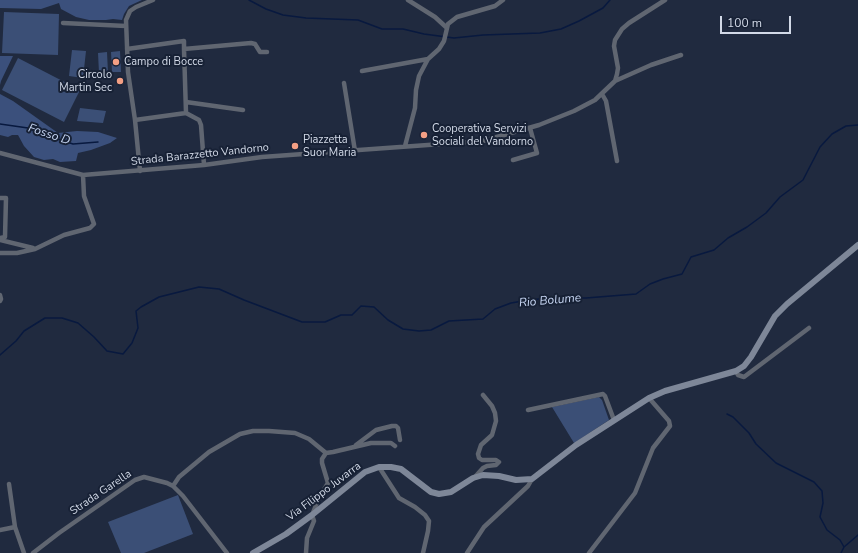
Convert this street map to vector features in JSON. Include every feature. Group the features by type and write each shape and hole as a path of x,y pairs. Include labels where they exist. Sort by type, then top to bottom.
{"main road":[{"path":"532,479 576,445 649,398 665,391 736,371 744,366 751,357 775,316 787,304 858,245"},
{"name":"Via Filippo Juvarra","path":"253,553 286,534 365,472 379,467 402,469 431,492 439,494 451,492 474,478 483,475 500,476 516,480 532,479"}],"street":[{"path":"140,171 128,72 126,26 127,15 130,11 153,0"},
{"path":"408,0 435,17 446,30"},
{"path":"405,146 415,108 417,82 428,59 439,49 444,41 448,24 457,17 495,6 503,0"},
{"path":"615,81 618,68 614,46 615,40 619,33 629,23 665,0"},
{"path":"63,23 126,26"},
{"path":"127,49 184,41 186,113"},
{"path":"184,49 251,43 255,44 260,52 267,52"},
{"path":"615,81 651,65 681,55"},
{"path":"362,71 428,59"},
{"name":"Strada Barazzetto Vandorno","path":"0,153 83,176 204,165 262,157 475,142 530,128 574,111 595,100 615,81"},
{"path":"344,83 355,151"},
{"path":"602,94 606,101 617,161"},
{"path":"186,102 243,110"},
{"path":"135,120 186,113 198,120 200,125 204,165"},
{"path":"513,160 537,153 530,128"},
{"path":"0,253 18,253 36,248 64,235 90,228 94,224 84,196 83,176"},
{"path":"0,198 6,198 5,237 0,239"},
{"path":"0,239 36,248"},
{"path":"0,295 0,301"},
{"path":"736,371 738,375 744,377 809,328"},
{"path":"528,410 603,394 614,420"},
{"name":"Via Filippo Juvarra","path":"474,478 482,468 496,465 499,462 496,460 482,460 479,458 478,454 479,449 492,435 496,421 492,406 483,396"},
{"path":"589,553 635,493 653,448 670,426 669,421 649,398"},
{"path":"349,448 359,443 376,430 392,426 396,426 398,428 400,440"},
{"path":"173,486 184,472 209,452 240,434 253,431 295,434 309,439 326,453"},
{"path":"306,553 307,538 314,521 312,515 319,498 328,483 322,463 322,459 326,453 371,443 391,443 395,446"},
{"path":"379,467 399,498 415,507 425,515 428,521 428,531 423,553"},
{"name":"Strada Garella","path":"33,553 59,532 135,480 144,477 155,479 173,486 183,496 227,553"},
{"path":"467,553 484,527 528,486 532,479"},
{"path":"9,484 15,527 24,553"},
{"path":"0,530 15,527"}],"shaded area":[{"path":"0,0 142,0 129,6 122,20 89,20 76,17 61,9 59,3 41,9 0,8"},
{"path":"4,12 59,14 58,55 2,53"},
{"path":"72,50 86,51 83,78 69,76"},
{"name":"Campo di Bocce","path":"120,51 121,72 112,72 111,52"},
{"name":"Campo di Bocce","path":"107,52 108,73 99,73 98,53"},
{"path":"0,56 13,56 0,85"},
{"path":"18,58 80,90 64,122 2,90"},
{"path":"0,94 13,101 58,133 77,131 98,132 117,138 110,143 78,153 76,161 60,162 53,159 44,160 34,157 24,146 18,135 8,137 0,135"},
{"path":"80,108 106,111 103,123 77,121"},
{"path":"599,397 602,400 609,420 574,443 552,407"},
{"path":"178,495 193,534 144,553 121,553 108,522"}],"waterway":[{"path":"249,0 266,9 283,15 306,18 358,20 382,29 403,29 424,34 454,38 483,35 540,33 561,29 603,8 610,0"},
{"name":"Fosso D","path":"0,124 28,128 73,144 98,142"},
{"name":"Rio Bolume","path":"0,355 16,341 24,331 45,318 62,318 78,323 107,351 123,354 132,343 138,328 136,311 159,297 199,287 219,289 302,322 325,322 341,315 352,315 361,306 374,307 388,320 403,329 419,331 431,330 449,321 483,319 495,309 511,303 547,298 586,298 636,294 650,284 682,274 691,257 714,250 728,238 747,227 766,213 780,197 803,180 820,147 832,134 846,126 858,125"},
{"path":"727,414 733,417 749,433 756,444 776,463 814,482 822,491 823,503 820,517 827,530 840,540 844,547"},
{"path":"841,553 844,547 858,535"}],"place":[{"name":"Campo di Bocce","path":"116,62"},
{"name":"Circolo Martin Sec","path":"120,81"},
{"name":"Cooperativa Servizi Sociali del Vandorno","path":"424,135"},
{"name":"Piazzetta Suor Maria","path":"295,146"}]}
